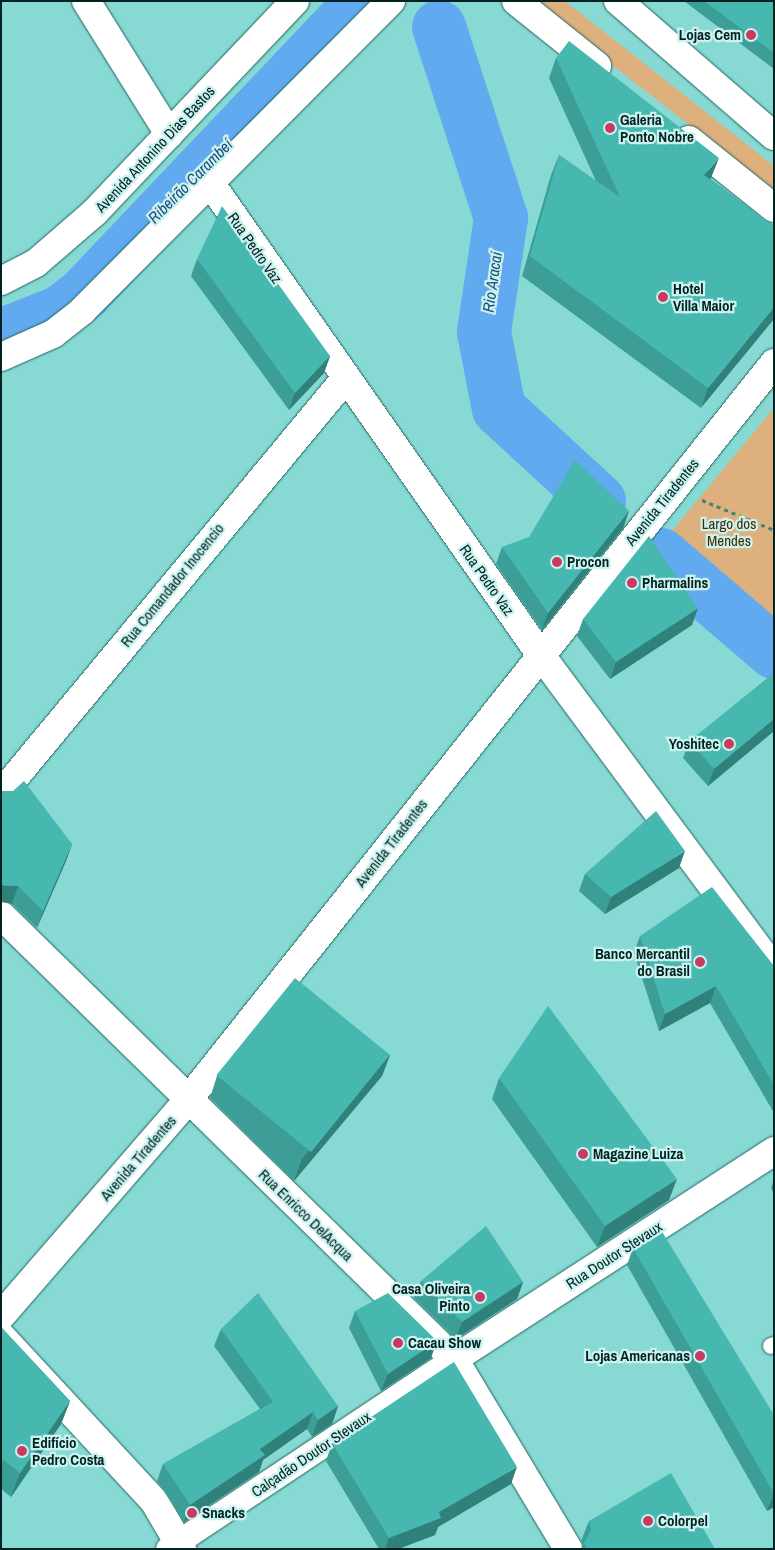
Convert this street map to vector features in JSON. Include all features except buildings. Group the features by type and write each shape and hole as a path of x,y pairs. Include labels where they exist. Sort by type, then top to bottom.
{"street":[{"path":"86,1 169,134"},
{"name":"Avenida Antonino Dias Bastos","path":"1,281 36,263 94,213 295,1"},
{"path":"1,357 53,334 82,311 211,184 390,1"},
{"path":"516,1 614,80"},
{"path":"618,1 774,136"},
{"path":"668,123 774,208"},
{"name":"Rua Pedro Vaz","path":"211,184 345,379 540,654 774,969"},
{"name":"Avenida Tiradentes","path":"1,1316 187,1101 540,654 774,363"},
{"name":"Rua Comandador Inocencio","path":"1,794 345,379"},
{"name":"Rua Enricco DelAcqua","path":"1,915 187,1101 454,1358 568,1549"},
{"name":"Rua Doutor Stevaux","path":"454,1358 774,1150"},
{"path":"1,1336 154,1501 176,1546"},
{"name":"Calçadão Doutor Stevaux","path":"176,1546 454,1358"}],"path":[{"path":"673,488 774,530"}],"green space":[{"path":"530,1 565,1 774,166 774,191"},
{"name":"Largo dos Mendes","path":"774,408 774,632 667,537"}],"waterway":[{"name":"Ribeirão Carambeí","path":"1,336 61,312 85,293 362,1"},
{"name":"Rio Aracaí","path":"439,27 501,218 484,332 499,409 599,501"},
{"name":"Rio Aracaí","path":"661,555 774,652"}],"place":[{"name":"Lojas Cem","path":"751,35"},
{"name":"Galeria Ponto Nobre","path":"610,128"},
{"name":"Hotel Villa Maior","path":"663,297"},
{"name":"Procon","path":"557,562"},
{"name":"Pharmalins","path":"632,583"},
{"name":"Yoshitec","path":"729,744"},
{"name":"Banco Mercantil do Brasil","path":"700,962"},
{"name":"Magazine Luiza","path":"583,1154"},
{"name":"Casa Oliveira Pinto","path":"480,1297"},
{"name":"Cacau Show","path":"398,1343"},
{"name":"Lojas Americanas","path":"700,1356"},
{"name":"Edifício Pedro Costa","path":"22,1451"},
{"name":"Snacks","path":"192,1513"},
{"name":"Colorpel","path":"648,1521"}]}
